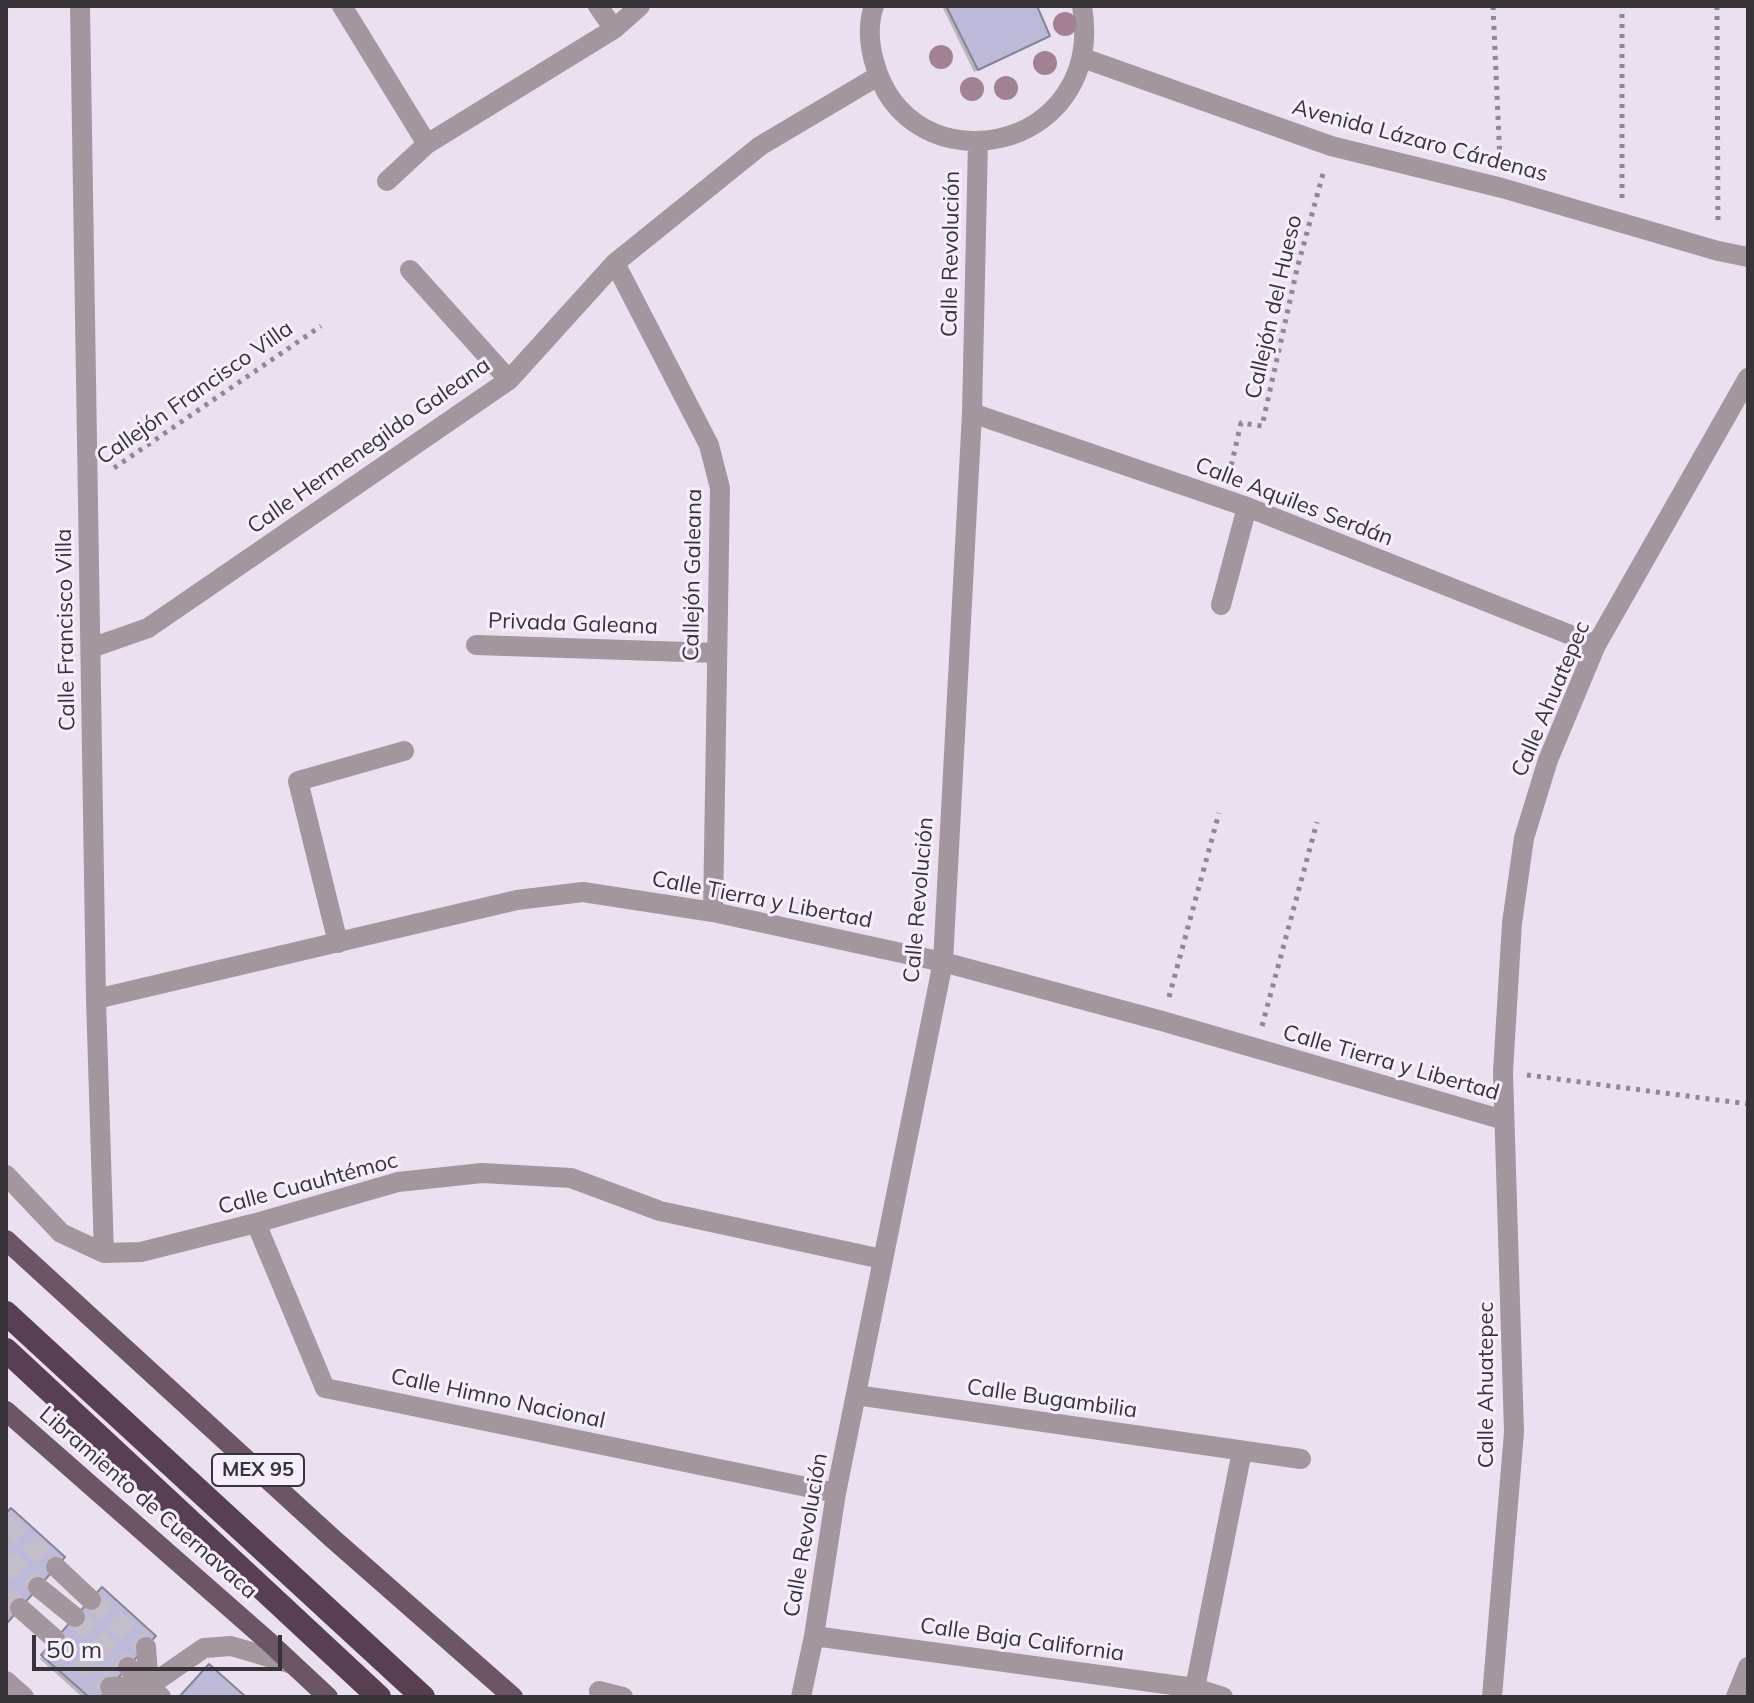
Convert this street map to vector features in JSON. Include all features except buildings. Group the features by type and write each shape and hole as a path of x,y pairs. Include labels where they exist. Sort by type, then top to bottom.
{"highway":[{"name":"MEX 95","path":"6,1313 423,1697"},
{"path":"6,1350 379,1697"}],"main road":[{"name":"MEX 95","path":"6,1240 332,1538 513,1697"},
{"name":"Libramiento de Cuernavaca","path":"6,1411 328,1697"}],"street":[{"name":"Calle Francisco Villa","path":"80,6 96,999 104,1253"},
{"path":"342,6 427,144"},
{"path":"598,6 614,29"},
{"path":"387,181 427,144 614,29 640,6"},
{"path":"874,6 870,45 878,76 890,98 908,116 929,130 952,139 978,142 1013,136 1045,119 1069,92 1083,58 1086,32 1082,6"},
{"name":"Avenida Lázaro Cárdenas","path":"1083,58 1331,146 1502,188 1748,257"},
{"name":"Calle Hermenegildo Galeana","path":"91,648 148,628 509,380 615,263 760,146 878,76"},
{"name":"Calle Revolución","path":"801,1697 814,1636 836,1493 943,962 972,413 978,142"},
{"name":"Callejón Galeana","path":"615,263 709,445 720,488 713,912"},
{"path":"410,270 509,380"},
{"name":"Calle Ahuatepec","path":"1492,1697 1514,1432 1503,1072 1512,923 1524,838 1548,760 1596,645 1748,378"},
{"name":"Calle Aquiles Serdán","path":"972,413 1247,507 1596,645"},
{"path":"1221,605 1247,507"},
{"name":"Privada Galeana","path":"476,645 716,653"},
{"path":"338,943 298,781 404,751"},
{"name":"Calle Tierra y Libertad","path":"96,999 517,900 583,892 713,912 943,962 1162,1021 1504,1120"},
{"name":"Calle Cuauhtémoc","path":"6,1175 61,1233 104,1253 141,1252 398,1182 482,1173 571,1178 660,1211 882,1259"},
{"name":"Calle Himno Nacional","path":"256,1223 325,1388 836,1493"},
{"name":"Calle Bugambilia","path":"856,1395 1301,1459"},
{"path":"1195,1688 1242,1451"},
{"path":"56,1567 91,1600"},
{"path":"38,1587 75,1617"},
{"path":"20,1608 55,1639"},
{"name":"Calle Baja California","path":"814,1636 1195,1688 1223,1697"},
{"path":"110,1687 150,1693 204,1648 231,1646 292,1664"},
{"path":"146,1647 150,1693"},
{"path":"128,1667 150,1693"},
{"path":"1736,1697 1748,1667"},
{"path":"6,1681 24,1697"},
{"path":"599,1691 623,1697"}],"path":[{"path":"1493,6 1502,188"},
{"path":"1622,6 1622,223"},
{"path":"1717,6 1718,251"},
{"name":"Callejón del Hueso","path":"1223,499 1241,423 1262,426 1297,269 1331,146"},
{"name":"Callejón Francisco Villa","path":"87,486 321,326"},
{"path":"1162,1021 1219,813"},
{"path":"1256,1050 1317,822"},
{"path":"1503,1072 1748,1104"}],"tunnel":[{"path":"6,1523 56,1567"},
{"path":"6,1559 38,1587"},
{"path":"6,1596 20,1608"},
{"path":"91,1600 146,1647"},
{"path":"75,1617 128,1667"},
{"path":"55,1639 110,1687"}]}
